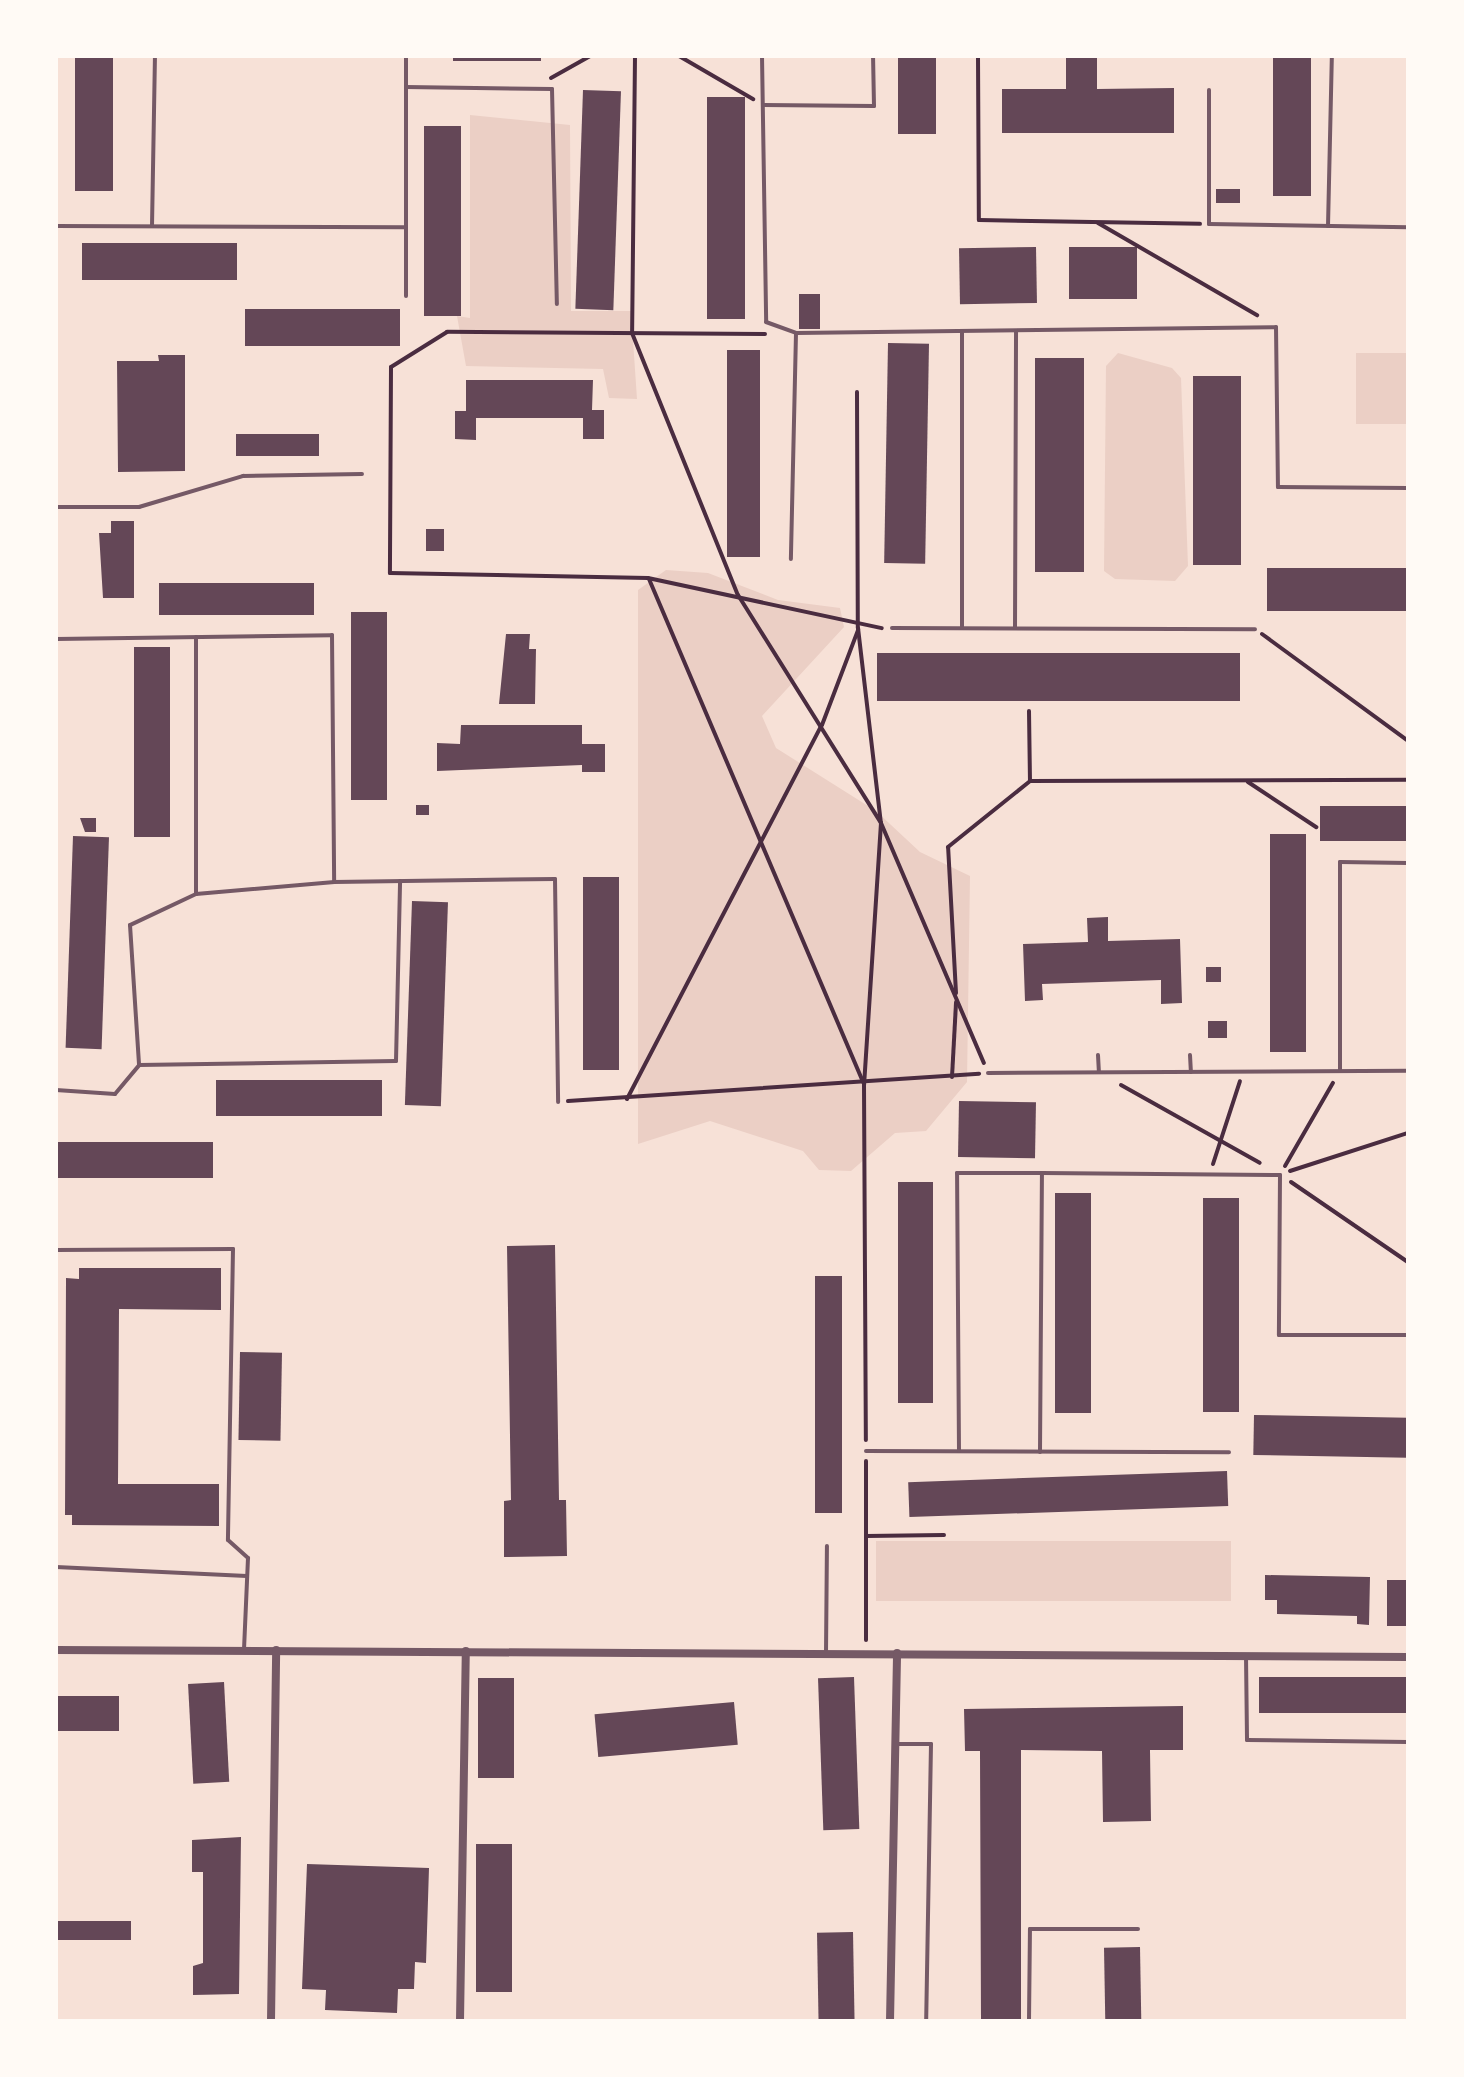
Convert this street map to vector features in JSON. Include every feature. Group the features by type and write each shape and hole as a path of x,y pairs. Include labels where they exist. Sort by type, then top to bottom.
{"street":[{"path":"56,1650 1408,1657"},
{"path":"271,2021 276,1650"},
{"path":"460,2021 466,1651"},
{"path":"890,2021 897,1653"}],"lane":[{"path":"152,226 155,56"},
{"path":"406,56 406,296"},
{"path":"762,56 766,322 796,333 1276,327 1278,487 1408,488"},
{"path":"763,105 874,106 873,56"},
{"path":"1328,226 1332,56"},
{"path":"406,87 552,89 557,304"},
{"path":"1209,90 1209,224 1408,227"},
{"path":"56,226 406,227"},
{"path":"1015,628 1016,330"},
{"path":"962,331 962,628"},
{"path":"791,559 796,333"},
{"path":"56,507 139,507 243,476 362,474"},
{"path":"892,628 1255,629"},
{"path":"56,639 332,635 334,882"},
{"path":"196,637 196,894"},
{"path":"1340,1071 1340,862 1408,863"},
{"path":"56,1090 115,1094 139,1065 130,925 196,894 334,882 555,879 558,1102"},
{"path":"139,1065 396,1061 400,881"},
{"path":"1098,1055 1099,1072"},
{"path":"1190,1055 1191,1072"},
{"path":"988,1073 1408,1071"},
{"path":"959,1451 957,1173 1280,1175 1279,1335 1408,1335"},
{"path":"1040,1452 1042,1173"},
{"path":"56,1250 233,1249 228,1540 248,1558 244,1650"},
{"path":"866,1451 1229,1452"},
{"path":"826,1653 827,1546"},
{"path":"56,1567 247,1576"},
{"path":"1246,1656 1247,1740 1408,1742"},
{"path":"895,1744 931,1744 926,2021"},
{"path":"1029,2021 1030,1929 1138,1929"}],"path":[{"path":"532,89 590,56"},
{"path":"558,1102 864,1085 988,1073 881,823 738,595 632,333 635,56"},
{"path":"679,56 763,105"},
{"path":"978,56 979,220 1209,224"},
{"path":"1096,222 1276,327"},
{"path":"775,334 447,332 391,367 390,573 648,578 738,595 858,628 892,628"},
{"path":"857,392 858,628 881,823 864,1085 866,1653"},
{"path":"648,578 758,843 864,1085"},
{"path":"627,1099 822,725 858,628"},
{"path":"1255,629 1408,741"},
{"path":"1029,711 1030,781"},
{"path":"1246,780 1316,827"},
{"path":"952,1077 956,998 948,847 1030,781 1408,780"},
{"path":"1280,1175 1340,1071"},
{"path":"1099,1072 1280,1175 1408,1262"},
{"path":"1210,1174 1243,1072"},
{"path":"1280,1175 1408,1133"},
{"path":"866,1536 944,1535"}],"shaded area":[{"path":"470,115 570,125 571,311 631,311 637,399 609,398 603,369 466,366 457,316 470,318"},
{"path":"1118,353 1172,368 1181,378 1188,566 1175,581 1115,579 1104,571 1106,366"},
{"path":"1356,353 1408,353 1408,424 1356,424"},
{"path":"666,570 708,573 778,600 840,608 844,627 762,716 776,748 876,811 920,852 970,876 967,1082 926,1131 895,1133 851,1171 819,1170 803,1151 710,1121 638,1144 638,590"},
{"path":"876,1541 1231,1541 1231,1601 876,1601"}],"building":[{"path":"75,56 113,56 113,191 75,191"},
{"path":"453,56 541,56 541,61 453,61"},
{"path":"898,56 936,56 936,134 898,134"},
{"path":"1066,56 1097,56 1097,89 1174,88 1174,133 1002,133 1002,89 1066,89"},
{"path":"1273,56 1311,56 1311,196 1273,196"},
{"path":"583,90 621,91 613,310 575,309"},
{"path":"707,97 745,97 745,319 707,319"},
{"path":"424,126 461,126 461,316 424,316"},
{"path":"1216,189 1240,189 1240,203 1216,203"},
{"path":"82,243 237,243 237,280 82,280"},
{"path":"1036,247 1037,303 960,304 959,248"},
{"path":"1069,247 1137,247 1137,299 1069,299"},
{"path":"799,294 820,294 820,329 799,329"},
{"path":"245,309 400,309 400,346 245,346"},
{"path":"888,343 929,344 925,564 884,563"},
{"path":"727,350 760,350 760,557 727,557"},
{"path":"158,355 185,355 185,471 118,472 117,361 159,361"},
{"path":"1035,358 1084,358 1084,572 1035,572"},
{"path":"1193,376 1241,376 1241,565 1193,565"},
{"path":"466,380 593,380 592,410 604,410 604,439 583,439 583,418 476,418 476,440 455,439 455,411 466,411"},
{"path":"236,434 319,434 319,456 236,456"},
{"path":"111,521 134,521 134,598 103,598 99,533 111,533"},
{"path":"426,529 444,529 444,551 426,551"},
{"path":"1267,568 1408,568 1408,611 1267,611"},
{"path":"159,583 314,583 314,615 159,615"},
{"path":"351,612 387,612 387,800 351,800"},
{"path":"506,634 530,634 529,649 536,649 535,704 499,704"},
{"path":"134,647 170,647 170,837 134,837"},
{"path":"877,653 1240,653 1240,701 877,701"},
{"path":"461,725 582,725 582,744 605,744 605,772 582,772 582,765 437,771 437,743 460,744"},
{"path":"416,805 429,805 429,815 416,815"},
{"path":"1320,806 1408,806 1408,841 1320,841"},
{"path":"80,818 96,818 96,832 85,832"},
{"path":"1270,834 1306,834 1306,1052 1270,1052"},
{"path":"73,836 109,837 102,1049 66,1048"},
{"path":"583,877 619,877 619,1070 583,1070"},
{"path":"412,901 448,902 441,1106 405,1105"},
{"path":"1108,917 1108,941 1180,939 1182,1003 1161,1004 1161,980 1042,984 1043,1000 1025,1001 1023,944 1088,942 1087,918"},
{"path":"1206,967 1221,967 1221,982 1206,982"},
{"path":"1208,1021 1227,1021 1227,1038 1208,1038"},
{"path":"216,1080 382,1080 382,1116 216,1116"},
{"path":"959,1101 1036,1102 1035,1158 958,1157"},
{"path":"58,1142 213,1142 213,1178 58,1178"},
{"path":"898,1182 933,1182 933,1403 898,1403"},
{"path":"1055,1193 1091,1193 1091,1413 1055,1413"},
{"path":"1203,1198 1239,1198 1239,1412 1203,1412"},
{"path":"555,1245 559,1500 566,1500 567,1556 504,1557 504,1501 511,1500 507,1246"},
{"path":"79,1268 221,1268 221,1310 119,1309 118,1484 219,1484 219,1526 72,1525 72,1515 65,1515 66,1278 79,1279"},
{"path":"815,1276 842,1276 842,1513 815,1513"},
{"path":"240,1352 282,1353 280,1441 238,1440"},
{"path":"1254,1415 1408,1418 1407,1458 1253,1455"},
{"path":"1227,1471 1228,1506 909,1517 908,1482"},
{"path":"1265,1575 1370,1577 1369,1625 1357,1624 1357,1616 1277,1614 1277,1600 1265,1600"},
{"path":"1387,1580 1408,1580 1408,1626 1387,1626"},
{"path":"854,1677 859,1829 823,1830 818,1678"},
{"path":"1259,1677 1408,1677 1408,1713 1259,1713"},
{"path":"478,1678 514,1678 514,1778 478,1778"},
{"path":"224,1682 229,1782 193,1784 188,1684"},
{"path":"56,1696 119,1696 119,1731 56,1731"},
{"path":"734,1702 738,1745 598,1757 595,1714"},
{"path":"1183,1706 1183,1750 1150,1750 1151,1821 1103,1822 1102,1751 1021,1750 1021,2021 981,2021 980,1751 965,1751 964,1709"},
{"path":"241,1837 239,1994 193,1995 193,1966 203,1963 203,1872 192,1872 192,1840"},
{"path":"476,1844 512,1844 512,1992 476,1992"},
{"path":"307,1864 429,1868 426,1963 415,1962 414,1989 398,1989 397,2013 325,2010 326,1990 302,1989"},
{"path":"56,1921 131,1921 131,1940 56,1940"},
{"path":"853,1932 855,2021 819,2021 817,1933"},
{"path":"1140,1947 1141,2021 1105,2021 1104,1948"}]}
